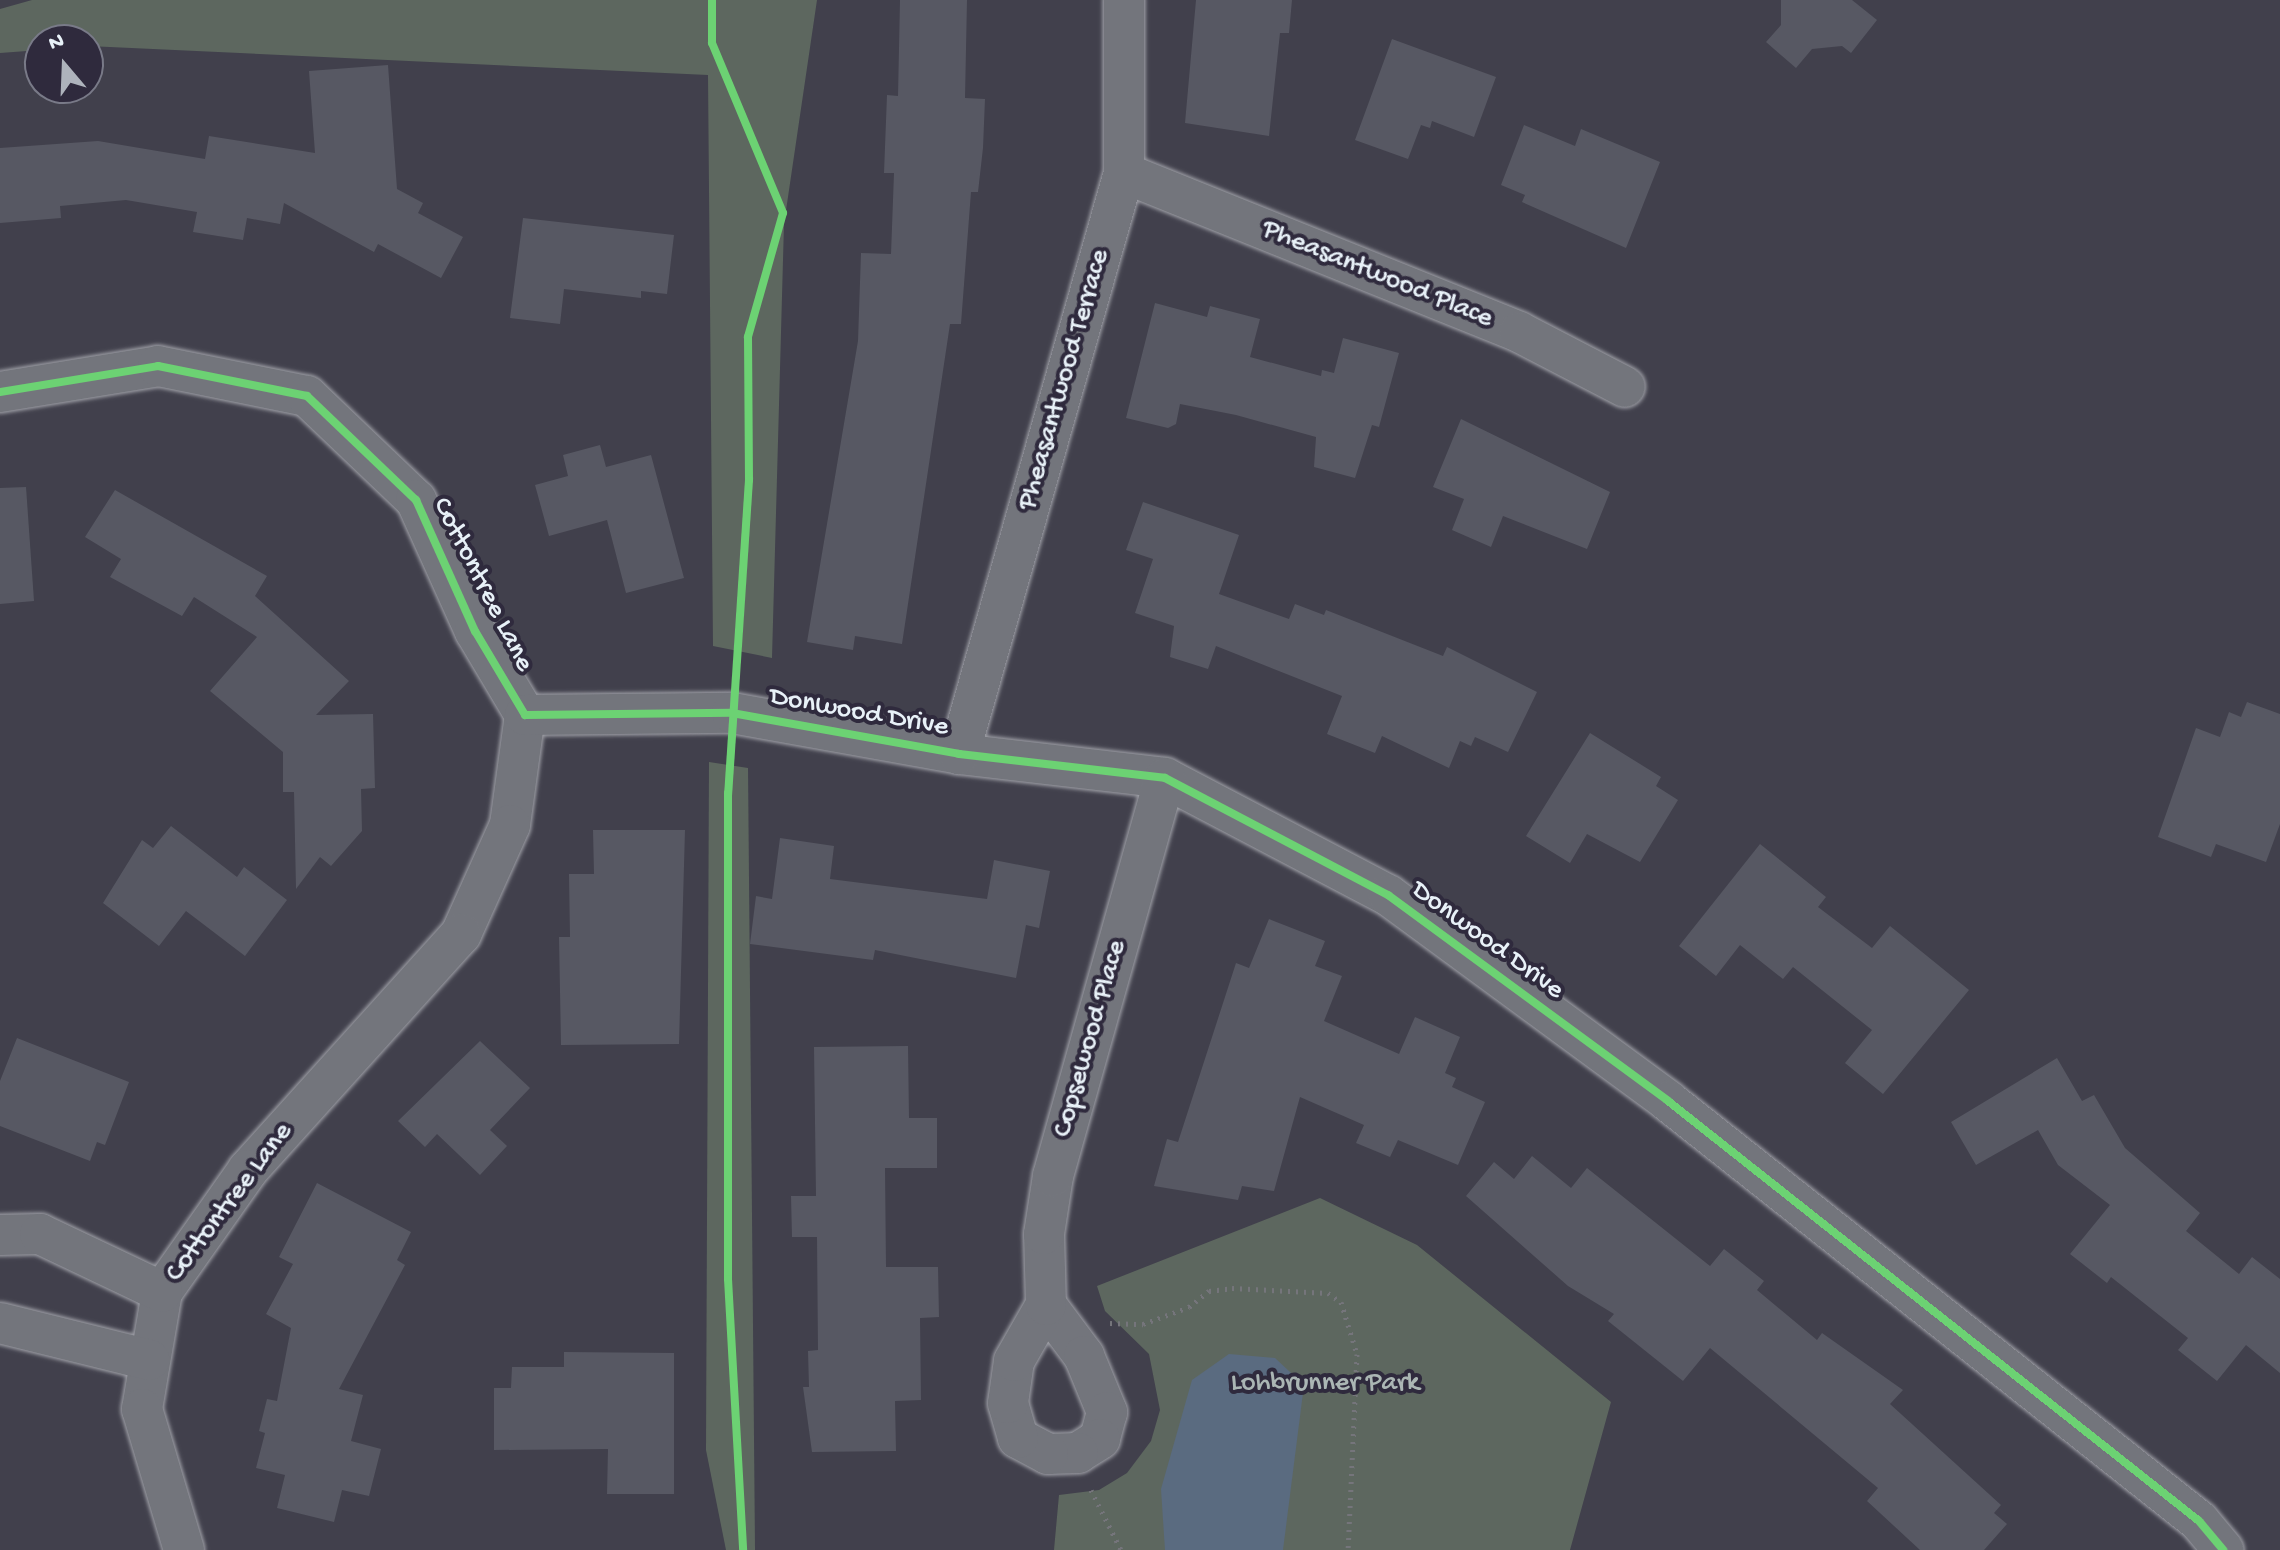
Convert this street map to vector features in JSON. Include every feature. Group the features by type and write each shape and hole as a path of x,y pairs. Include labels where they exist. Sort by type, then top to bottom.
{"street":[{"name":"Pheasantwood Terrace","path":"959,754 1124,173 1124,0"},
{"name":"Pheasantwood Place","path":"1124,173 1519,332 1625,387"},
{"name":"Cottontree Lane","path":"0,392 158,366 307,396 416,500 475,631 525,715 510,825 461,934 248,1170 162,1292 142,1409 184,1550"},
{"name":"Donwood Drive","path":"525,715 732,713 959,754 1165,778 1388,895 1668,1101 2199,1521 2223,1550"},
{"name":"Copsewood Place","path":"1046,1305 1044,1234 1053,1176 1165,778"},
{"path":"0,1235 40,1234 162,1292"},
{"path":"1046,1305 1073,1340 1107,1412 1100,1439 1078,1453 1048,1454 1018,1438 1008,1403 1014,1361 1046,1305"},
{"path":"0,1323 150,1360"}],"path":[{"path":"1073,1340 1113,1322 1163,1318 1209,1291 1292,1289 1328,1293 1341,1302 1357,1354 1348,1550"},
{"path":"1078,1453 1100,1516 1121,1550"}],"green space":[{"path":"32,0 817,0 784,224 772,658 713,646 708,75 104,47 104,24 24,24 24,51 0,53 0,9"},
{"path":"709,762 748,768 755,1550 726,1550 706,1450"},
{"name":"Lohbrunner Park","path":"1320,1198 1417,1245 1611,1402 1570,1550 1054,1550 1059,1495 1099,1490 1127,1473 1151,1441 1160,1410 1149,1354 1105,1311 1097,1286"}],"water":[{"path":"1229,1354 1275,1358 1304,1385 1283,1550 1165,1550 1161,1489 1192,1380"}],"building":[{"path":"900,0 967,0 965,98 985,99 983,148 978,192 971,192 961,324 950,324 902,644 855,636 853,650 807,642 858,341 861,253 891,254 894,173 884,173 887,95 898,96"},
{"path":"1196,0 1292,0 1289,33 1280,33 1269,136 1185,123"},
{"path":"1781,0 1852,0 1877,20 1851,53 1842,46 1812,49 1796,68 1766,42 1781,25"},
{"path":"1392,39 1496,77 1474,137 1432,121 1430,128 1421,125 1408,159 1355,140"},
{"path":"388,65 397,189 423,203 418,213 463,237 441,278 378,244 374,252 284,203 280,224 247,218 243,240 193,232 197,212 126,200 60,206 61,218 0,223 0,148 98,141 205,159 209,136 315,153 309,71"},
{"path":"1524,125 1575,146 1581,129 1660,162 1626,248 1522,202 1525,195 1501,185"},
{"path":"523,218 674,235 667,294 641,291 641,298 564,289 560,324 510,318"},
{"path":"1155,303 1207,317 1210,306 1260,319 1250,357 1321,376 1322,370 1334,373 1343,338 1399,353 1379,427 1372,425 1355,478 1314,467 1316,437 1236,415 1180,404 1176,424 1168,428 1126,418"},
{"path":"1461,419 1610,492 1587,549 1503,516 1491,547 1452,530 1464,499 1433,487"},
{"path":"600,445 606,467 651,455 684,578 626,593 607,520 549,536 535,485 568,476 563,455"},
{"path":"26,487 34,601 0,604 0,488"},
{"path":"115,490 267,576 255,596 349,681 316,715 373,714 375,788 361,789 362,831 331,866 320,857 296,889 294,792 283,792 283,752 210,691 257,637 194,597 182,616 110,577 121,559 85,537"},
{"path":"1143,502 1239,535 1219,594 1289,619 1295,604 1324,615 1326,610 1443,656 1447,647 1537,692 1508,752 1475,737 1471,746 1460,741 1449,768 1382,736 1375,753 1327,734 1342,696 1216,646 1208,669 1170,657 1174,626 1135,613 1153,559 1126,550"},
{"path":"2247,702 2280,714 2280,824 2266,862 2216,844 2211,857 2158,837 2196,728 2220,737 2229,712 2241,717"},
{"path":"1590,733 1661,777 1656,786 1678,800 1640,862 1587,834 1570,863 1526,836"},
{"path":"171,826 237,877 244,867 287,900 245,956 186,911 159,946 103,903 142,840 153,848"},
{"path":"593,830 685,830 679,1044 561,1045 559,937 570,937 569,874 594,874"},
{"path":"780,838 834,846 830,879 987,899 994,860 1050,871 1039,928 1026,925 1016,978 875,950 873,960 750,944 756,896 772,899"},
{"path":"1760,844 1826,897 1818,907 1872,948 1890,926 1969,990 1883,1094 1845,1063 1872,1030 1793,967 1783,979 1740,945 1716,976 1679,946"},
{"path":"1269,919 1325,941 1315,966 1342,976 1324,1021 1399,1054 1415,1017 1460,1037 1445,1073 1456,1078 1452,1087 1485,1102 1458,1165 1398,1140 1390,1157 1356,1143 1364,1125 1300,1097 1274,1191 1242,1186 1238,1200 1154,1186 1167,1139 1178,1142 1236,963 1249,968"},
{"path":"17,1038 129,1082 105,1145 97,1142 90,1161 0,1126 0,1081"},
{"path":"480,1041 530,1088 490,1130 507,1146 480,1175 437,1134 425,1147 398,1121"},
{"path":"908,1046 909,1118 937,1118 937,1168 885,1168 886,1267 938,1267 939,1317 920,1318 921,1400 895,1401 896,1451 812,1452 803,1387 809,1387 808,1351 818,1350 817,1237 792,1237 791,1196 816,1196 814,1047"},
{"path":"2057,1058 2082,1101 2094,1095 2125,1148 2200,1213 2186,1231 2239,1274 2252,1257 2280,1279 2280,1373 2246,1345 2217,1381 2178,1350 2188,1338 2111,1277 2107,1283 2070,1254 2110,1205 2058,1165 2038,1130 1976,1165 1951,1122"},
{"path":"1532,1156 1571,1188 1587,1168 1710,1266 1724,1249 1764,1281 1757,1290 1817,1340 1822,1333 1903,1390 1890,1404 2001,1505 1994,1513 2007,1524 1984,1550 1920,1550 1867,1501 1878,1488 1710,1348 1683,1381 1608,1321 1614,1314 1568,1286 1466,1196 1494,1162 1514,1179"},
{"path":"317,1183 411,1232 397,1260 405,1265 339,1389 363,1395 351,1441 381,1449 369,1496 342,1490 334,1522 277,1508 285,1475 256,1468 265,1433 259,1431 267,1399 277,1401 291,1328 266,1314 293,1264 279,1257"},
{"path":"564,1352 674,1353 674,1494 607,1494 608,1449 494,1450 494,1388 511,1388 512,1367 564,1367"}],"cycle path":[{"path":"712,0 712,43 783,213 748,337 749,480 728,793 728,1279 743,1550"},
{"path":"0,392 158,366 307,396 416,500 475,631 525,715 732,713 959,754 1165,778 1388,895 1668,1101 2199,1521 2223,1550"}]}
